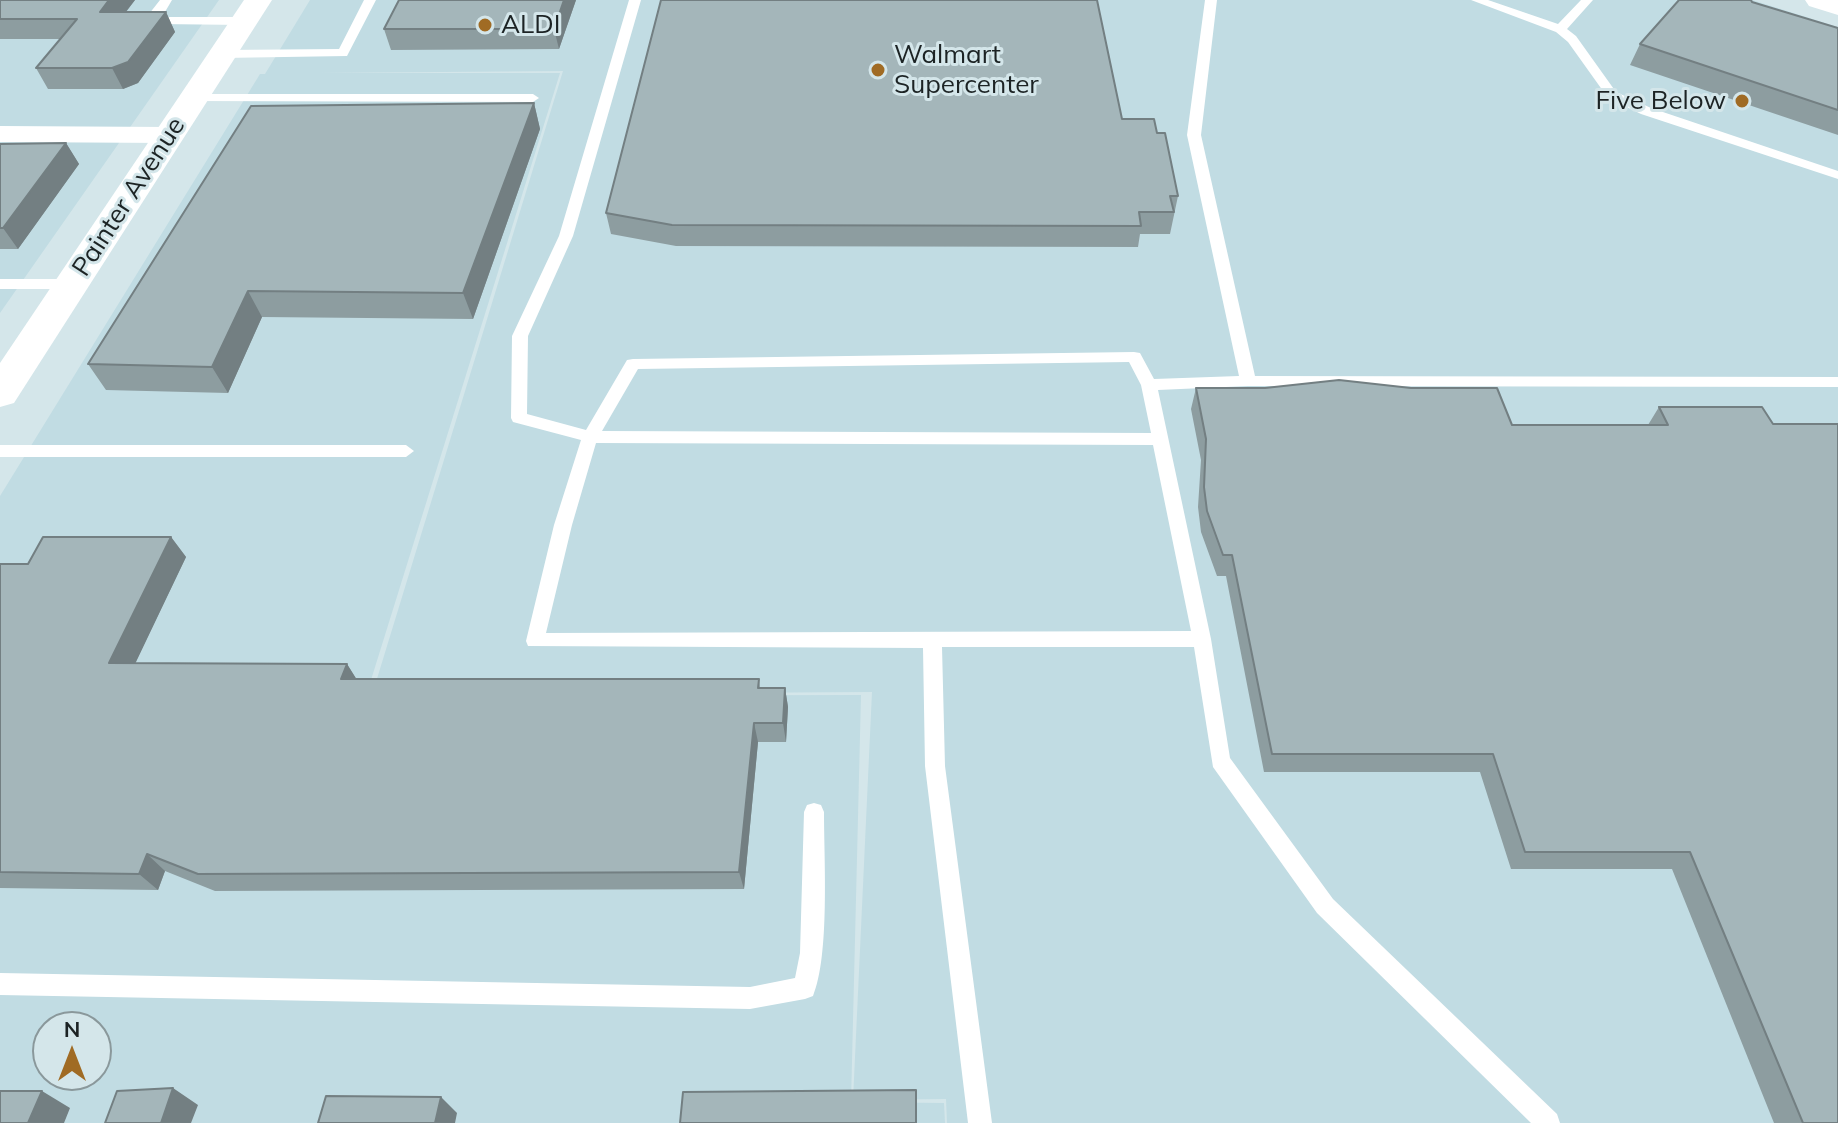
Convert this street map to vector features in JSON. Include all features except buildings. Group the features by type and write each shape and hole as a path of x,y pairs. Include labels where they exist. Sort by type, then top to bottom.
{"street":[{"path":"1819,0 1838,6"},
{"name":"Painter Avenue","path":"0,393 251,10"},
{"path":"0,134 169,135"}],"lane":[{"path":"166,0 155,14 158,20 251,10"},
{"path":"222,54 343,53 370,0"},
{"path":"635,0 566,236 520,336 519,418 590,437 1161,439"},
{"path":"1211,0 1194,135 1248,381"},
{"path":"1477,0 1560,29 1572,39 1612,95 1646,111 1838,175"},
{"path":"1560,29 1587,0"},
{"path":"194,98 533,98"},
{"path":"0,284 72,284"},
{"path":"1202,639 535,641 563,525 590,437 633,364 1134,357 1149,385 1161,439 1202,639 1220,761 1325,906 1548,1123"},
{"path":"1149,385 1248,381 1838,382"},
{"path":"0,451 406,451"},
{"path":"932,640 935,766 980,1123"},
{"path":"0,984 750,998 805,988 811,953 814,812"}],"shaded area":[{"path":"0,0 219,0 0,313"},
{"path":"310,0 1752,0 1838,27 1838,1123 947,1123 946,1099 853,1100 872,692 372,695 563,71 318,73 560,73 366,696 861,695 851,1102 944,1103 945,1123 0,1123 0,496 260,74 265,74"}],"place":[{"name":"ALDI","path":"485,25"},
{"name":"Walmart Supercenter","path":"878,70"},
{"name":"Five Below","path":"1742,101"}]}
